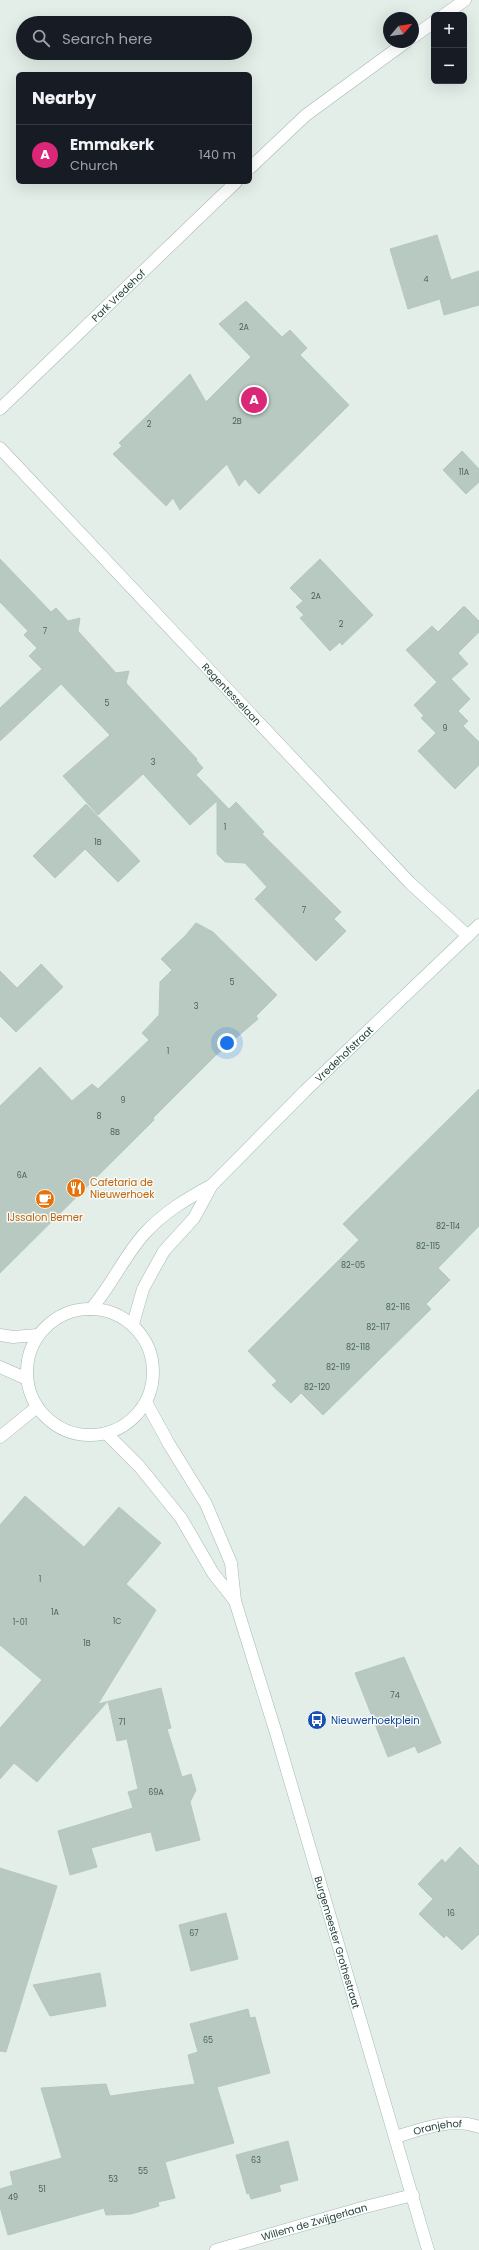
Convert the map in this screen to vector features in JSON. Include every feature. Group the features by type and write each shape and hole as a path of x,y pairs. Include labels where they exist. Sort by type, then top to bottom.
{"main road":[{"path":"448,12 465,0"},
{"path":"419,33 431,24"},
{"path":"252,166 306,115 398,48"},
{"name":"Park Vredehof","path":"0,409 234,184"},
{"name":"Regentesselaan","path":"0,448 410,883 468,936"},
{"name":"Vredehofstraat","path":"132,1324 143,1289 164,1251 194,1218 212,1185 306,1091 479,925"},
{"name":"Vredehofstraat","path":"91,1309 103,1295 145,1233 181,1201 212,1185"},
{"path":"103,1309 118,1315 132,1324 143,1337 150,1352 153,1368 152,1384 146,1402 131,1420 106,1433 93,1435 69,1431 46,1418 37,1407 30,1393 27,1379 27,1365 30,1350 38,1335 59,1316 72,1311 103,1309"},
{"path":"0,1335 13,1337 38,1335"},
{"path":"0,1366 27,1379"},
{"path":"146,1402 169,1444 206,1504 231,1562 235,1601"},
{"path":"0,1437 37,1407"},
{"path":"106,1433 139,1466 181,1518 213,1573 235,1601"},
{"name":"Burgemeester Grothestraat","path":"235,1601 413,2195 428,2250"},
{"name":"Oranjehof","path":"396,2138 430,2127 452,2124 479,2127"},
{"name":"Willem de Zwijgerlaan","path":"216,2250 365,2207 413,2195"}],"building":[{"path":"437,235 451,280 479,271 479,305 444,315 440,299 408,309 390,249"},
{"path":"246,301 282,337 290,330 307,348 300,355 349,405 259,494 245,479 239,486 227,464 180,510 173,498 166,506 113,454 122,446 119,443 190,374 206,402 251,357 219,324"},
{"path":"462,451 479,469 479,482 466,494 443,470"},
{"path":"0,559 51,612 56,608 68,621 80,618 78,631 116,673 129,671 126,683 197,759 196,760 203,768 196,775 229,809 236,802 264,832 262,834 341,912 334,919 346,931 316,961 255,899 267,887 245,863 225,862 217,854 217,801 190,825 143,774 98,815 63,776 110,735 61,684 0,741 0,708 42,669 29,656 37,648 24,635 28,631 0,602"},
{"path":"320,559 373,615 342,645 340,642 330,651 300,618 304,615 296,607 303,601 290,588"},
{"path":"464,606 479,621 479,632 458,653 468,664 451,679 470,699 458,711 468,721 463,726 479,742 479,765 455,789 418,751 436,733 421,718 424,716 414,705 437,682 406,650 432,626 438,632"},
{"path":"86,804 140,861 118,882 85,849 55,878 33,856"},
{"path":"196,923 213,932 277,995 256,1016 258,1019 215,1056 153,1118 154,1120 0,1273 0,1106 40,1067 72,1101 92,1084 98,1089 149,1040 142,1033 159,1015 160,982 172,970 161,959"},
{"path":"41,964 63,987 16,1032 0,1016 0,971 17,988"},
{"path":"479,1089 479,1226 438,1268 450,1280 426,1304 431,1309 323,1415 301,1393 291,1403 272,1385 277,1381 248,1351 359,1240 343,1224"},
{"path":"25,1496 84,1547 119,1507 161,1543 126,1584 156,1610 98,1704 107,1702 37,1782 14,1763 0,1779 0,1728 42,1680 0,1645 0,1525"},
{"path":"404,1657 441,1743 418,1753 415,1746 388,1757 355,1673"},
{"path":"161,1688 171,1728 167,1729 182,1777 191,1774 196,1790 190,1802 200,1840 156,1851 151,1832 146,1833 91,1848 97,1867 70,1875 58,1831 133,1808 128,1792 138,1789 127,1739 117,1741 108,1701"},
{"path":"460,1847 479,1866 479,1934 462,1950 446,1935 444,1938 419,1914 433,1899 418,1884 442,1859 445,1863"},
{"path":"0,1868 57,1886 6,2052 0,2051"},
{"path":"226,1913 238,1959 191,1971 179,1925"},
{"path":"100,1973 106,2006 50,2016 33,1985"},
{"path":"248,2009 250,2018 255,2017 270,2073 217,2087 234,2143 165,2162 175,2198 158,2202 159,2206 131,2214 106,2215 104,2208 8,2235 0,2207 0,2189 13,2185 10,2172 62,2158 41,2088 106,2084 110,2096 195,2084 188,2055 198,2052 190,2024"},
{"path":"288,2141 298,2180 279,2185 281,2191 251,2199 249,2193 247,2194 236,2155"}],"place":[{"name":"Emmakerk","path":"254,400"},
{"name":"Cafetaria de Nieuwerhoek","path":"76,1188"},
{"name":"IJssalon Bemer","path":"45,1199"},
{"name":"Nieuwerhoekplein","path":"317,1720"}]}
